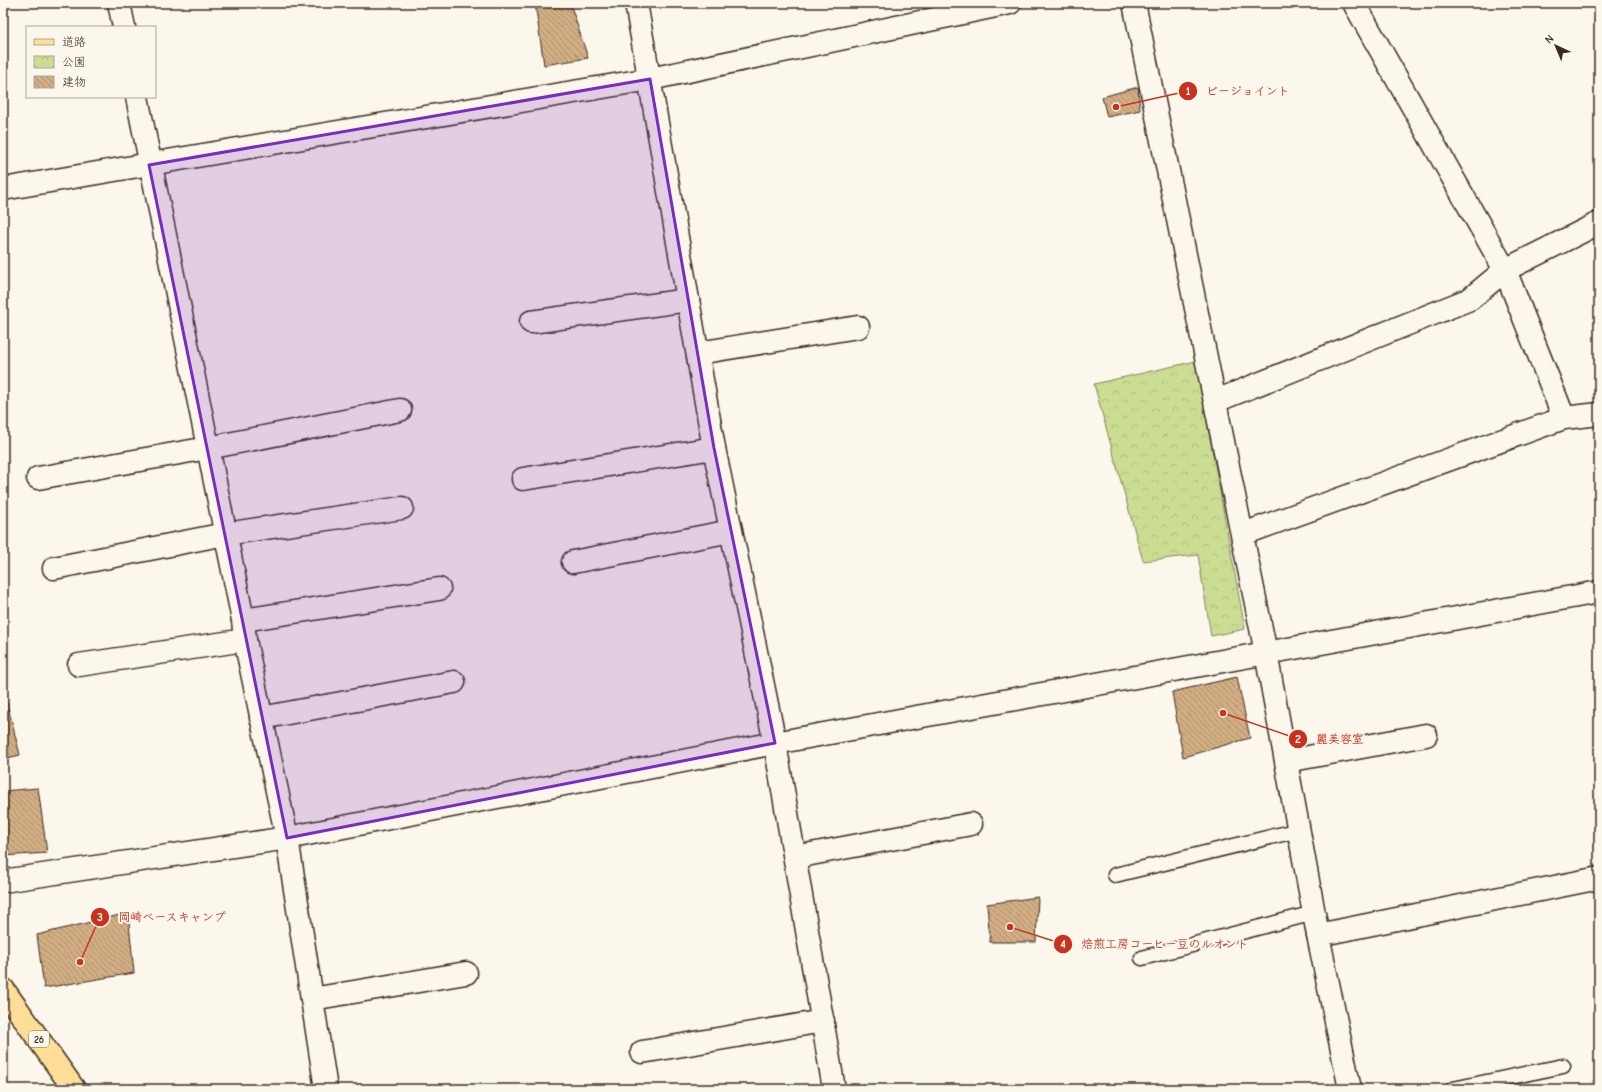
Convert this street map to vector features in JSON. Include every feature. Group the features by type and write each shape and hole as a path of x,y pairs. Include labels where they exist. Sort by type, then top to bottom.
{"main road":[{"name":"26","path":"3,989 74,1089"}],"street":[{"path":"119,3 124,26"},
{"path":"636,3 714,448 775,743 834,1089"},
{"path":"3,189 650,79 1010,3"},
{"path":"1134,3 1243,534 1318,935 1350,1089"},
{"path":"1354,3 1505,270 1564,418"},
{"path":"137,98 149,164 208,448 261,718 287,838 326,1089"},
{"path":"1216,401 1470,299 1505,270 1599,223"},
{"path":"531,322 688,300"},
{"path":"698,353 858,327"},
{"path":"38,478 208,448 400,410"},
{"path":"1243,534 1564,418 1599,414"},
{"path":"523,478 714,448"},
{"path":"54,568 225,534 402,508"},
{"path":"573,562 731,531"},
{"path":"79,665 439,588"},
{"path":"3,881 287,838 775,743 1599,592"},
{"path":"261,718 454,682"},
{"path":"1286,761 1426,735"},
{"path":"795,857 971,824"},
{"path":"1318,935 1599,878"},
{"path":"312,999 466,972"},
{"path":"642,1052 823,1021"}],"lane":[{"path":"1115,875 1299,830"},
{"path":"1142,958 1314,913"},
{"path":"1453,1089 1563,1066"}],"highlighted area":[{"path":"650,79 714,448 775,743 287,838 149,165"}],"green space":[{"path":"1196,361 1245,629 1211,636 1198,555 1143,561 1094,384"}],"building":[{"path":"535,3 570,3 588,58 544,65"},
{"path":"1138,87 1140,110 1107,117 1102,97"},
{"path":"1237,677 1250,738 1183,757 1172,692"},
{"path":"3,687 20,755 3,759"},
{"path":"38,788 47,853 3,856 3,791"},
{"path":"1038,897 1036,942 990,942 987,904"},
{"path":"128,913 134,973 44,988 37,935"}],"place":[{"name":"ビージョイント","path":"1116,107"},
{"name":"麗美容室","path":"1223,713"},
{"name":"焙煎工房コーヒー豆のルオント","path":"1010,927"},
{"name":"岡崎ベースキャンプ","path":"80,962"}]}
